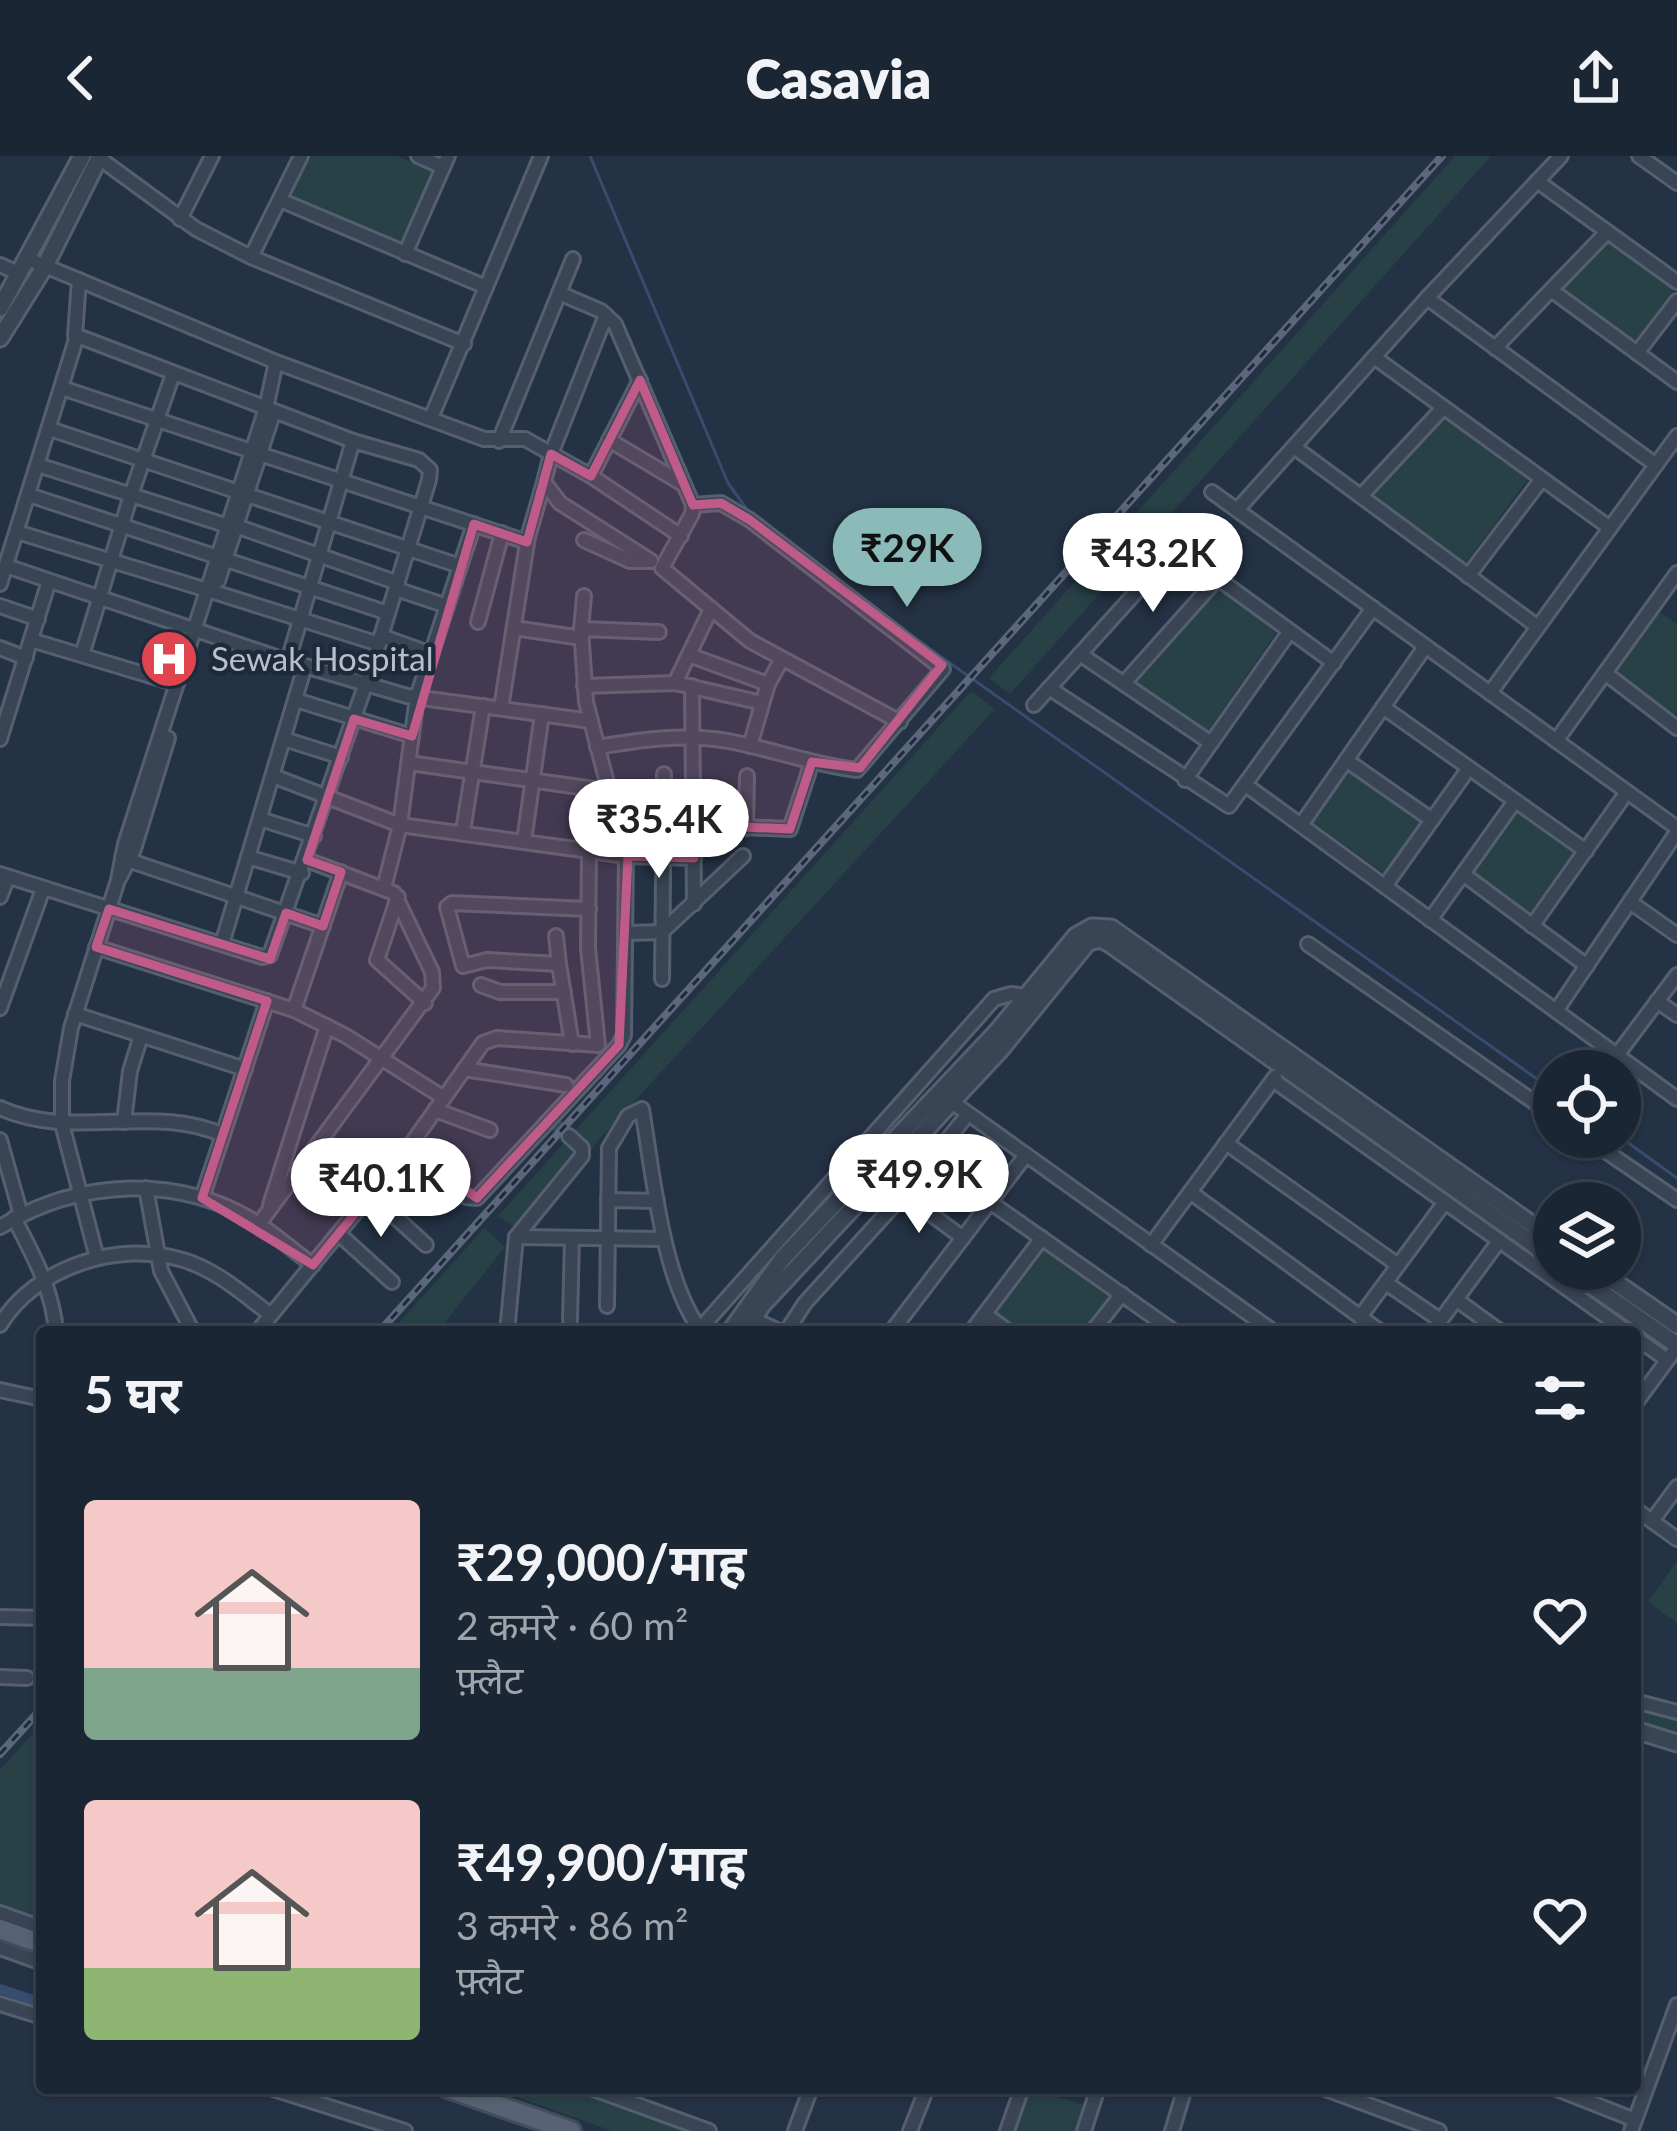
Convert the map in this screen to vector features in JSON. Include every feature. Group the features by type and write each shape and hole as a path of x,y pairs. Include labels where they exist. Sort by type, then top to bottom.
{"main road":[{"path":"0,1929 36,1942"},
{"path":"472,2094 572,2131"}],"street":[{"path":"180,219 212,156"},
{"path":"251,257 301,156"},
{"path":"405,254 445,162 418,156"},
{"path":"431,418 541,156"},
{"path":"1237,510 1426,298 1561,156"},
{"path":"1639,156 1677,183"},
{"path":"0,338 31,267 94,157 118,162 180,219 251,257 464,344"},
{"path":"1538,181 1677,282"},
{"path":"280,200 486,287"},
{"path":"1495,348 1607,232"},
{"path":"500,440 573,259"},
{"path":"0,265 31,267 79,280 276,362 484,439 516,436 591,476 681,536"},
{"path":"0,308 31,267"},
{"path":"1,893 4,875 267,957 304,866 366,684 430,470 425,464 77,336 72,330 79,280"},
{"path":"1551,290 1677,382"},
{"path":"560,293 606,314 615,324 693,505 662,568 691,589 710,611 782,659 900,722"},
{"path":"1426,298 1656,465"},
{"path":"1637,353 1677,301"},
{"path":"501,708 527,542 551,454 606,314"},
{"path":"0,584 10,539 29,495 77,336"},
{"path":"1374,357 1610,528"},
{"path":"98,1258 62,1124 62,1081 75,1014 270,410 276,362"},
{"path":"82,656 173,374"},
{"path":"591,476 640,380"},
{"path":"62,388 527,542"},
{"path":"1361,496 1443,408"},
{"path":"50,429 460,566"},
{"path":"609,440 683,484"},
{"path":"288,661 353,441"},
{"path":"1490,693 1676,442"},
{"path":"1294,447 1538,628"},
{"path":"38,465 232,526 447,606"},
{"path":"1468,576 1542,479"},
{"path":"544,482 560,503 651,561 630,561 584,540"},
{"path":"1212,492 1677,830 1556,1011"},
{"path":"29,495 388,613"},
{"path":"597,747 689,737 857,770 942,665 739,513 721,503 693,505"},
{"path":"384,888 400,825 417,697 474,524"},
{"path":"478,622 502,533"},
{"path":"10,539 111,561 300,620 431,654"},
{"path":"1034,705 1173,550 1179,549 1334,663"},
{"path":"6,566 366,684 417,697 591,721"},
{"path":"1556,741 1677,573"},
{"path":"1124,683 1217,579"},
{"path":"0,736 7,692 26,658 50,580"},
{"path":"406,1150 472,1199 482,1194 554,1122 624,1035 626,856 584,686 584,596"},
{"path":"0,606 38,619"},
{"path":"1049,688 1229,806 1372,608"},
{"path":"675,683 710,611"},
{"path":"514,628 659,632"},
{"path":"174,707 177,685 198,629"},
{"path":"1185,779 1290,631"},
{"path":"31,640 177,685"},
{"path":"1301,825 1425,646"},
{"path":"0,648 26,658"},
{"path":"1080,654 1211,742"},
{"path":"689,656 768,684"},
{"path":"750,746 768,684 782,659"},
{"path":"222,944 305,666"},
{"path":"1605,674 1677,727"},
{"path":"584,686 675,683 762,704"},
{"path":"692,686 694,904"},
{"path":"296,700 412,736"},
{"path":"463,831 483,706"},
{"path":"1383,707 1586,851"},
{"path":"524,841 542,714"},
{"path":"284,739 341,757"},
{"path":"1346,760 1432,820"},
{"path":"693,825 790,829 812,762"},
{"path":"409,764 608,791"},
{"path":"1385,886 1469,768"},
{"path":"662,979 664,774"},
{"path":"273,776 400,825 626,856 694,858"},
{"path":"746,827 747,776"},
{"path":"1247,786 1610,1050"},
{"path":"1532,926 1627,792"},
{"path":"1430,920 1516,801"},
{"path":"260,819 314,836"},
{"path":"0,1325 15,1303 63,1269 98,1258 157,1255 207,1269 264,1326 489,1039 593,1046 599,1042 589,967 589,850"},
{"path":"627,933 662,932 743,856"},
{"path":"248,857 340,872 398,897 432,972 433,988 259,1224"},
{"path":"125,859 323,926"},
{"path":"295,1010 340,872"},
{"path":"1463,874 1587,966"},
{"path":"0,1008 43,889"},
{"path":"398,897 377,961 425,1003"},
{"path":"1630,902 1677,935"},
{"path":"559,964 461,964 447,907 452,903 589,909"},
{"path":"705,1326 1026,996 1076,936 1111,928 1533,1225"},
{"path":"1093,934 1444,1202 1618,1326"},
{"path":"748,1325 952,1102 1093,934"},
{"path":"556,936 572,1044"},
{"path":"1308,944 1533,1101"},
{"path":"96,947 295,1010 383,1058 440,1104 490,1130"},
{"path":"1621,1050 1677,975"},
{"path":"482,985 500,992 564,992"},
{"path":"734,1326 801,1229 994,999 1026,996"},
{"path":"202,1198 267,1001"},
{"path":"1658,1001 1677,1015"},
{"path":"75,1014 245,1069"},
{"path":"269,1212 327,1026"},
{"path":"124,1122 130,1072 141,1036"},
{"path":"464,1069 566,1085"},
{"path":"1151,1245 1278,1073"},
{"path":"1278,1073 1533,1245"},
{"path":"1641,1073 1677,1099"},
{"path":"952,1102 1266,1326"},
{"path":"0,1108 62,1124 187,1124 223,1135"},
{"path":"607,1306 612,1139 628,1116 642,1109 664,1239 698,1326"},
{"path":"788,1326 968,1114"},
{"path":"508,1326 516,1237 582,1156 582,1148 569,1136"},
{"path":"0,1140 18,1216 53,1302 55,1326"},
{"path":"1226,1143 1398,1265"},
{"path":"897,1326 1026,1155"},
{"path":"1616,1158 1677,1200"},
{"path":"146,1189 157,1255 190,1326"},
{"path":"0,1227 81,1193 146,1189 202,1198 259,1224 313,1265"},
{"path":"1190,1192 1373,1326"},
{"path":"370,1194 426,1245"},
{"path":"904,1194 963,1238"},
{"path":"608,1200 657,1201"},
{"path":"990,1202 1161,1326"},
{"path":"1360,1317 1444,1202"},
{"path":"339,1234 392,1282"},
{"path":"516,1237 664,1239"},
{"path":"570,1320 572,1238"},
{"path":"976,1326 1042,1238"},
{"path":"1386,1283 1436,1326 1499,1240"},
{"path":"1595,1290 1674,1351"},
{"path":"1626,1290 1677,1325"},
{"path":"1097,1326 1121,1294"},
{"path":"1457,1300 1493,1326"},
{"path":"985,1314 1001,1326"},
{"path":"1641,1339 1674,1351"},
{"path":"1641,1396 1674,1351"},
{"path":"0,1390 36,1398"},
{"path":"1652,1522 1677,1486"},
{"path":"1641,1514 1677,1540"},
{"path":"0,1617 36,1618"},
{"path":"0,1677 27,1678"},
{"path":"1641,1703 1677,1712"},
{"path":"1641,1732 1677,1743"},
{"path":"0,1912 36,1926"},
{"path":"0,1948 36,1961"},
{"path":"0,2004 36,2015"},
{"path":"1566,2094 1633,2125 1677,2005"},
{"path":"289,2094 405,2131"},
{"path":"607,2094 709,2131"},
{"path":"795,2131 810,2094"},
{"path":"910,2131 925,2094"},
{"path":"1007,2131 1020,2094"},
{"path":"1084,2131 1096,2094"},
{"path":"1183,2094 1173,2128 1189,2131"},
{"path":"1343,2094 1439,2131"}],"highlighted area":[{"path":"640,380 693,505 721,503 750,520 942,665 860,768 812,762 790,829 693,825 694,858 628,856 619,1045 477,1198 407,1150 313,1265 202,1198 267,1001 96,947 109,909 270,959 286,913 323,926 341,872 307,860 354,719 412,736 474,524 527,542 551,454 591,476"}],"green space":[{"path":"308,156 397,156 436,173 403,246 290,197"},
{"path":"1455,156 1491,156 1010,694 989,678"},
{"path":"1609,239 1676,287 1636,341 1562,289"},
{"path":"1445,417 1528,479 1464,565 1370,495"},
{"path":"1218,588 1278,630 1208,731 1135,681"},
{"path":"1659,611 1677,624 1677,712 1673,717 1613,674"},
{"path":"971,691 995,709 517,1229 498,1216"},
{"path":"1349,769 1422,821 1384,873 1311,821"},
{"path":"1517,810 1574,851 1529,914 1471,873"},
{"path":"484,1228 505,1247 442,1326 396,1326"},
{"path":"1042,1245 1112,1295 1089,1326 1011,1326 993,1313"},
{"path":"1677,1561 1677,1623 1648,1602"},
{"path":"1641,1709 1677,1720 1677,1736 1641,1724"},
{"path":"36,1730 36,1931 0,1919 0,1770"},
{"path":"510,2094 586,2094 688,2131 612,2131"},
{"path":"1028,2094 1049,2094 1087,2106 1077,2131 1014,2131"}],"waterway":[{"path":"590,156 728,483 751,515"},
{"path":"892,622 1533,1076"},
{"path":"1641,1152 1677,1178"},
{"path":"0,1989 36,2001"}],"tunnel":[{"path":"557,1125 569,1136"}],"railway":[{"path":"384,1326 1442,156"},
{"path":"0,1754 36,1715"}],"place":[{"name":"Sewak Hospital","path":"169,659"}]}
